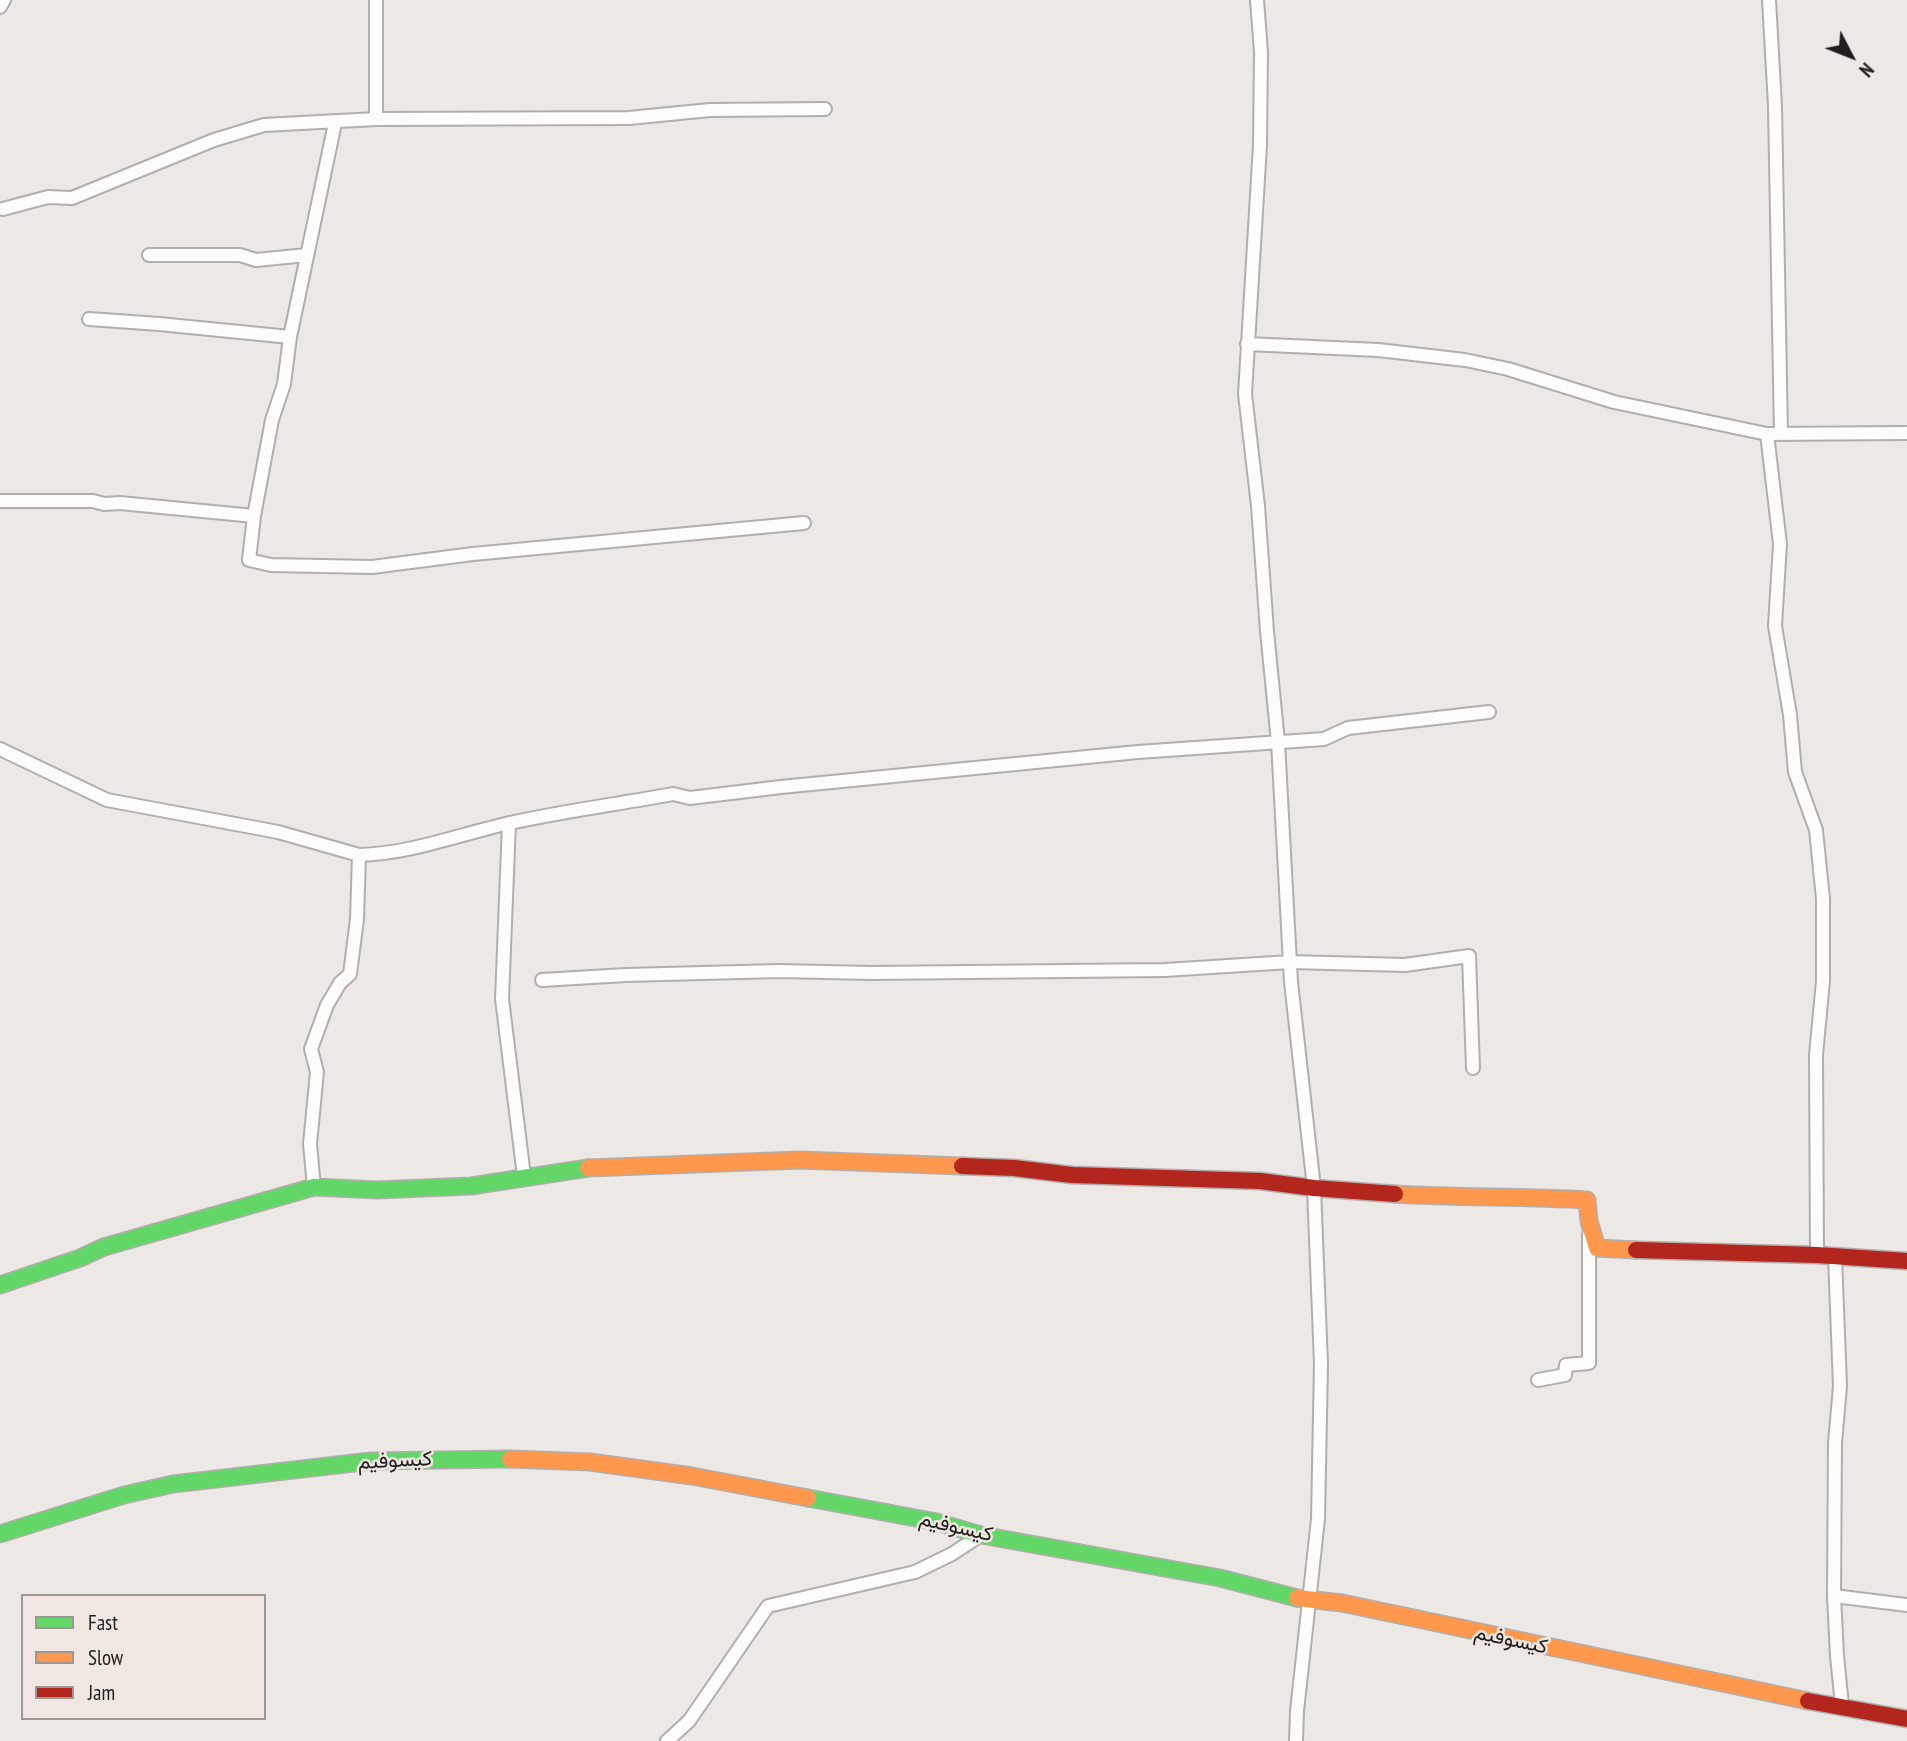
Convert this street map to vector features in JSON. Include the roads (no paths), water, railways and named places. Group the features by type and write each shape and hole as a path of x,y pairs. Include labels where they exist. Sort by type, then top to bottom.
{"street":[{"path":"0,7 4,0"},
{"path":"376,0 376,119"},
{"path":"1257,0 1261,52 1260,145 1245,394 1258,506 1278,742 1290,962 1314,1188 1321,1364 1318,1520 1296,1741"},
{"path":"1769,0 1775,106 1781,434"},
{"path":"3,209 48,197 72,198 214,140 264,125 376,119 629,118 710,110 825,108"},
{"path":"335,123 290,337 284,384 272,420 254,516 249,560 271,565 359,566 804,523"},
{"path":"149,255 240,256 256,260 307,255"},
{"path":"89,319 290,337"},
{"path":"1247,344 1378,350 1465,359 1508,369 1614,402 1767,435 1907,433"},
{"path":"1767,435 1780,544 1775,626 1790,715 1795,772 1816,830 1823,899 1823,981 1816,1055 1817,1255"},
{"path":"0,501 93,501 254,516"},
{"path":"0,748 107,800 278,832 359,855 391,853 509,823 673,794 690,798 1138,752 1324,739 1348,729 1489,712"},
{"path":"509,823 502,999 524,1176"},
{"path":"314,1187 310,1144 317,1072 311,1049 327,1005 340,983 350,974 357,919 359,855"},
{"path":"542,980 779,971 871,973 1166,970 1290,962 1405,965 1469,956 1473,1068"},
{"path":"0,1285 104,1247 314,1187 377,1190 471,1186 584,1168 652,1164 800,1160 1014,1168 1072,1175 1260,1181 1314,1188 1461,1198 1587,1200 1589,1363 1566,1365 1565,1375 1538,1380"},
{"path":"1589,1221 1597,1248 1817,1255 1907,1261"},
{"path":"1835,1257 1840,1386 1835,1443 1834,1595 1842,1705"},
{"name":"كيسوفيم","path":"0,1534 124,1495 173,1484 371,1461 474,1458 590,1462 692,1476 937,1522 981,1535 1220,1577 1308,1601 1342,1603 1776,1695 1907,1718"},
{"path":"667,1741 689,1721 768,1606 915,1572 952,1554 981,1535"},
{"path":"1834,1595 1907,1605"}]}
